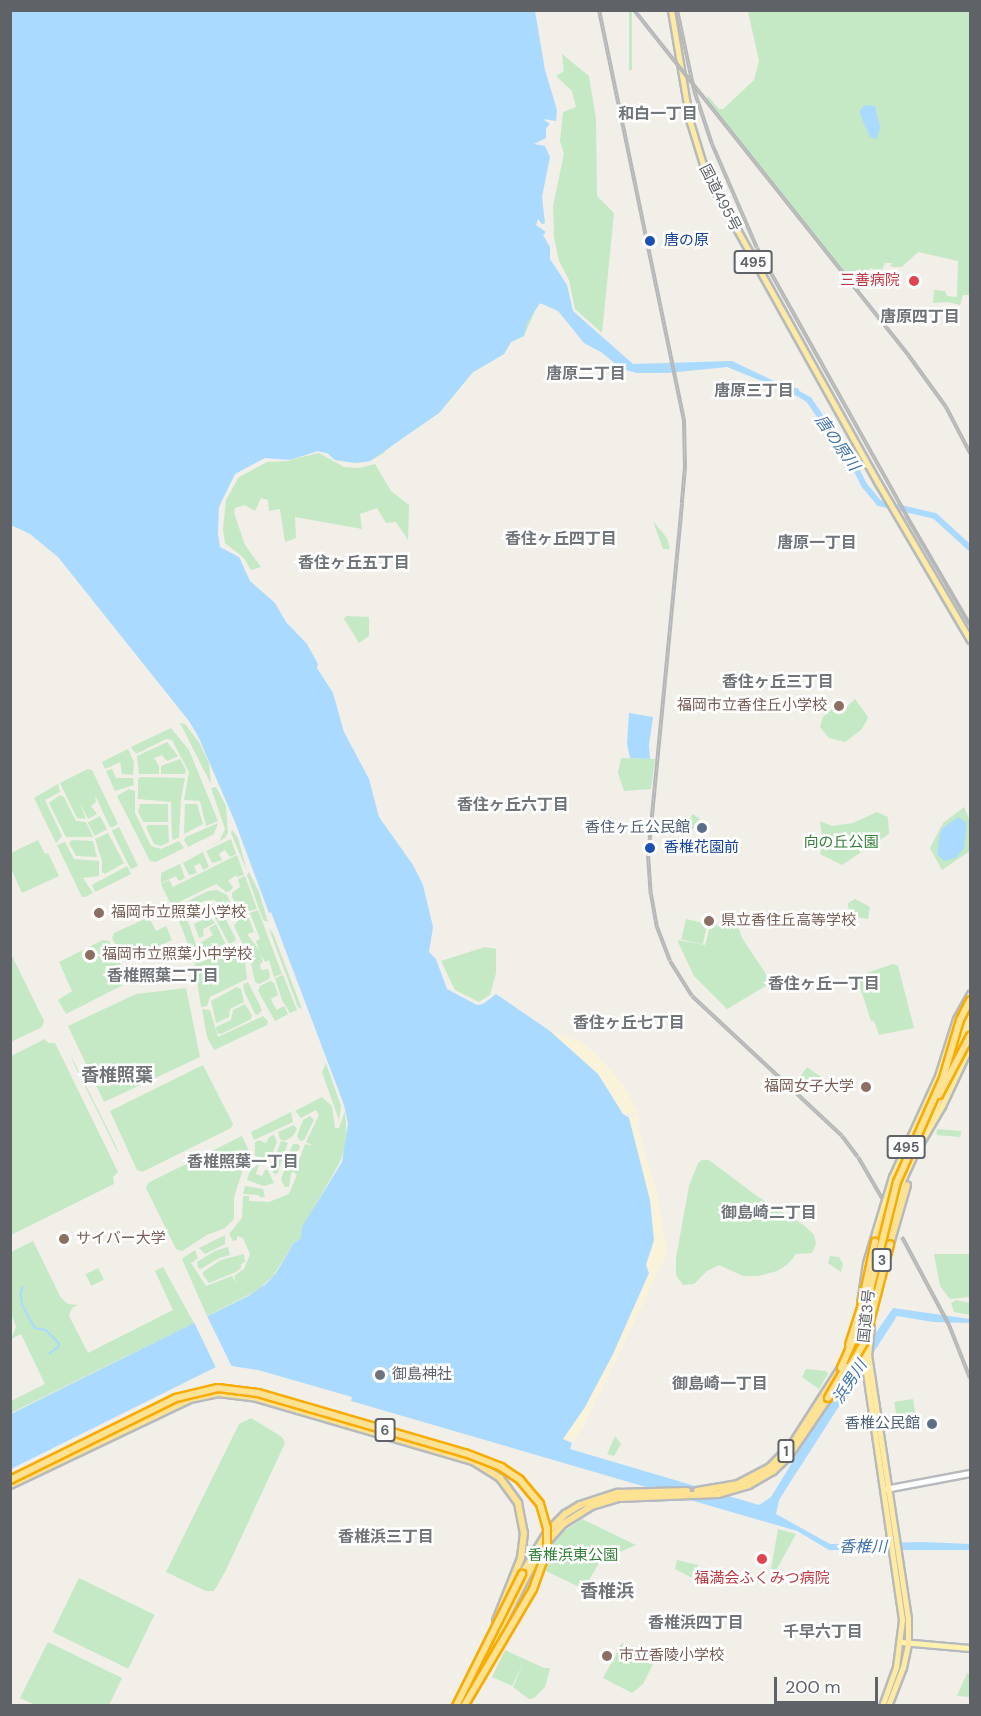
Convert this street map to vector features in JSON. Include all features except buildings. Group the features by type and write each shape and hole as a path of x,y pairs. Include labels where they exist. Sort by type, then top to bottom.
{"highway":[{"name":"国道495号","path":"671,10 690,122 706,174 893,510 970,640"},
{"name":"495","path":"890,1194 899,1161 942,1066 956,1019 970,994"},
{"name":"1","path":"455,1706 536,1548 548,1531 565,1514 589,1501 609,1495 717,1489 755,1476 770,1467 793,1443 841,1368 860,1329 874,1283 897,1182 943,1078 960,1020 970,1000"},
{"name":"国道3号","path":"888,1706 903,1667 906,1594 897,1554 866,1361 862,1349 867,1293 890,1194 943,1078 970,1011"},
{"name":"国道3号","path":"866,1361 874,1295 912,1156 948,1080 970,1021"},
{"name":"1","path":"464,1706 526,1577 545,1544 563,1524 592,1506 619,1498 718,1494 739,1489 758,1481 788,1457 828,1398 859,1339 908,1161 970,1036"},
{"name":"495","path":"912,1156 942,1106 970,1046"},
{"name":"495","path":"919,1128 927,1100"},
{"path":"828,1398 865,1341 901,1204 904,1183"},
{"path":"841,1368 860,1312 875,1242 890,1194"},
{"name":"6","path":"10,1480 176,1398 218,1388 258,1393 465,1453 501,1467 520,1480 540,1504 547,1528 547,1550 533,1589 464,1706"},
{"name":"6","path":"10,1485 162,1410 190,1399 218,1394 257,1398 473,1461 495,1474 510,1489 521,1511 524,1527 521,1558 487,1644"},
{"name":"国道3号","path":"882,1706 904,1643"},
{"path":"455,1706 468,1687 464,1706"}],"main road":[{"path":"887,1489 970,1473"},
{"path":"904,1643 970,1648"}],"green space":[{"path":"629,11 632,11 632,70 629,70"},
{"path":"748,11 970,11 970,295 963,295 960,305 948,302 933,303 934,290 945,291 947,296 957,297 958,261 918,252 902,267 893,267 890,266 892,263 885,263 881,272 871,268 860,276 850,277 862,289 859,291 706,99 708,96 719,109 723,109 754,80 759,61"},
{"path":"562,54 589,76 596,119 597,196 614,213 602,333 575,309 569,280 559,261 554,237 553,206 564,154 560,141 563,112 576,107 572,91 556,76 564,71"},
{"path":"442,273 544,303 538,304 524,336 511,342 504,354 473,372 439,413 409,431 382,454 370,461 355,463 335,460 327,453 318,451 290,460 302,450"},
{"path":"319,453 344,467 359,468 375,464 391,491 409,505 408,540 396,522 386,523 377,508 360,514 362,529 295,517 296,538 285,542 280,509 269,511 268,500 261,498 255,511 245,505 235,508 234,513 245,545 261,567 251,570 244,558 225,543 223,529 226,500 239,477 267,462 290,460"},
{"path":"653,521 667,538 670,549 663,549"},
{"path":"346,616 369,617 369,636 359,643 344,619"},
{"path":"855,699 868,717 861,730 845,742 829,738 820,727 823,717 834,707 840,713"},
{"path":"180,723 185,724 200,744 209,763 211,784"},
{"path":"171,728 189,750 218,821 206,826 200,801 184,800 189,772 172,740 166,739 136,754 131,747"},
{"path":"167,742 178,756 167,761 162,755 154,758 159,766 159,774 139,774 137,756"},
{"path":"128,749 134,762 133,775 122,774 120,762 105,769 102,762"},
{"path":"621,758 655,759 651,789 624,791 618,773"},
{"path":"180,759 186,770 185,774 161,774 161,766"},
{"path":"88,769 92,770 118,824 113,827 110,827 95,795 96,802 91,806 97,814 88,819 80,803 86,819 77,818 60,783"},
{"path":"112,769 116,778 133,778 134,785 115,791 106,771"},
{"path":"140,777 185,778 181,799 179,837 173,840 172,837 171,802 138,799"},
{"path":"58,784 60,792 45,800 62,836 56,843 34,798"},
{"path":"216,787 226,806 228,833 225,838 205,848 220,840 225,829 211,788"},
{"path":"129,789 135,791 135,813 151,846 161,849 179,841 184,848 156,862 150,861 117,796"},
{"path":"60,795 64,797 76,821 86,822 93,837 66,837 49,803"},
{"path":"140,804 168,804 168,822 143,822 138,811"},
{"path":"185,804 197,804 203,824 184,834"},
{"path":"964,807 970,821 970,851 942,870 930,848 943,823"},
{"name":"向の丘公園","path":"877,812 888,817 889,834 842,865 820,854 823,843 820,821 832,826 853,823"},
{"path":"693,814 700,819 688,835 684,826"},
{"path":"100,816 107,829 95,836 88,823"},
{"path":"218,823 214,834 188,847 184,840 186,837"},
{"path":"148,825 168,825 169,842 161,846 154,844 146,827"},
{"path":"119,827 138,866 131,869 112,831"},
{"path":"232,830 238,838 247,871 231,833"},
{"path":"108,833 124,863 105,874 102,872 102,861 95,839"},
{"path":"231,839 236,854 230,857 225,850 219,854 222,860 212,863 206,851"},
{"path":"38,840 45,854 48,853 59,876 22,893 11,868 11,853"},
{"path":"72,840 93,841 97,857 76,856 69,843"},
{"path":"65,842 74,859 99,861 99,876 83,878 93,893 85,897 82,897 57,845"},
{"path":"203,852 209,867 203,870 200,863 194,866 197,873 189,875 183,863"},
{"path":"237,855 244,875 237,877 236,875 228,881 233,887 230,891 226,892 216,884 179,902 182,910 175,913 161,884 169,880 173,887"},
{"path":"180,864 185,878 179,881 176,876 161,883 161,873"},
{"path":"127,866 131,874 95,892 92,885"},
{"path":"249,872 259,892 268,922 263,920 247,875"},
{"path":"245,876 257,909 249,911 247,906 240,912 232,893 240,887 238,879"},
{"path":"217,890 227,895 237,917 230,917 224,906 214,900 204,901 188,909 184,908 184,903 208,891"},
{"path":"855,899 870,907 868,919 849,916 848,903"},
{"path":"207,906 215,906 221,910 236,939 234,942 229,944 213,914 190,920 190,914"},
{"path":"258,910 282,974 274,977 269,960 265,962 260,954 263,962 260,964 261,970 268,969 270,975 269,979 259,984 255,982 250,959 234,926 241,915 247,914 254,932 247,934 259,950 256,941 260,939 250,913"},
{"path":"209,916 215,923 203,929 204,936 199,938 194,924"},
{"path":"149,917 156,931 166,926 172,940 125,962 112,938 114,933"},
{"path":"184,917 189,924 202,962 235,945 245,961 247,979 210,997 207,1006 201,1007 194,960 179,921"},
{"path":"686,919 707,924 703,944 681,939"},
{"path":"711,922 739,929 742,938 770,980 769,984 727,1009 694,976 677,940 705,945"},
{"path":"216,924 225,943 224,947 207,956 200,943 213,935 209,928"},
{"path":"269,929 273,933 302,1009 298,1007"},
{"path":"103,940 109,941 129,982 66,1014 58,1000 72,991 59,962"},
{"path":"485,947 496,949 496,973 490,995 479,1002 455,990 441,961"},
{"path":"11,954 44,1021 42,1027 11,1042"},
{"path":"893,964 898,966 914,1028 879,1035 874,1021 871,1021 858,981 861,975"},
{"path":"283,975 297,1010 290,1013 282,1000 275,978"},
{"path":"270,981 274,983 278,995 271,999 273,1004 277,1010 284,1006 288,1014 275,1021 258,991 260,986"},
{"path":"248,982 262,1010 258,1015 255,1014 245,993 243,985"},
{"path":"237,987 241,989 244,1002 230,1009 229,1017 216,1023 211,1001"},
{"path":"186,988 200,1057 104,1102 68,1026 136,994"},
{"path":"245,1004 252,1015 251,1019 221,1034 217,1033 216,1027 231,1020 233,1010"},
{"path":"202,1009 210,1010 218,1037 263,1016 268,1021 267,1025 214,1050 207,1037"},
{"path":"45,1039 48,1043 55,1043 118,1172 113,1177 114,1184 11,1235 11,1056"},
{"path":"71,1056 116,1146 119,1155 74,1064"},
{"path":"326,1063 341,1106 339,1120 322,1072"},
{"path":"203,1065 233,1124 231,1128 142,1172 137,1170 110,1111"},
{"path":"807,1067 823,1078 813,1092 797,1081"},
{"path":"322,1097 332,1106 335,1128 339,1128 345,1111 347,1141 340,1162 303,1227 302,1237 293,1244 273,1276 258,1290 207,1316 182,1259 195,1250 198,1258 191,1263 206,1286 232,1276 236,1283 234,1276 244,1269 250,1254 243,1238 237,1236 237,1240 233,1241 229,1234 242,1218 243,1196 249,1196 249,1201 269,1202 289,1194 297,1175 294,1172 291,1173 289,1187 285,1187 281,1180 289,1153 293,1144 298,1144 300,1147 293,1160 298,1163 305,1144 314,1146 306,1142 319,1115 316,1110 301,1118 295,1111"},
{"path":"291,1112 293,1122 254,1140 251,1132"},
{"path":"310,1116 314,1120 304,1140 300,1141 297,1136 303,1120"},
{"path":"294,1125 297,1129 292,1137 284,1141 280,1139 278,1132"},
{"path":"937,1129 961,1131 960,1137 936,1135"},
{"path":"274,1135 277,1142 268,1164 266,1160 255,1156 255,1142 259,1140 266,1143 269,1137"},
{"path":"242,1136 249,1151 234,1197 234,1219 225,1228 207,1235 182,1251 176,1249 146,1188 148,1183"},
{"path":"281,1141 288,1143 277,1174 273,1173 272,1166"},
{"path":"254,1158 260,1160 256,1174 262,1176 265,1170 268,1170 274,1183 264,1186 247,1180"},
{"path":"702,1160 709,1160 757,1196 805,1226 814,1235 816,1244 812,1253 796,1254 788,1264 777,1271 758,1276 743,1276 719,1265 707,1271 694,1284 683,1285 676,1275 676,1258 689,1186 698,1163"},
{"path":"245,1186 263,1189 265,1196 262,1198 258,1195 243,1194"},
{"path":"225,1235 225,1244 205,1254 199,1248"},
{"path":"33,1241 61,1298 68,1304 78,1305 72,1308 69,1316 88,1353 173,1310 155,1271 163,1267 194,1323 11,1413 11,1401 45,1384 21,1334 11,1339 16,1327 11,1313 11,1252"},
{"path":"228,1247 230,1255 219,1258 201,1269 198,1268 197,1262 215,1251"},
{"path":"244,1254 245,1262 236,1272 209,1283 203,1275 203,1272 221,1260"},
{"path":"934,1254 970,1254 970,1297 950,1299 940,1286"},
{"path":"830,1256 839,1257 843,1264 841,1272 828,1263"},
{"path":"98,1268 104,1280 91,1286 86,1274"},
{"path":"956,1300 970,1303 970,1315 954,1312 951,1303"},
{"path":"806,1369 826,1371 828,1374 819,1389 802,1377"},
{"path":"913,1399 916,1419 897,1422 894,1402"},
{"path":"251,1418 282,1437 285,1443 226,1570 214,1591 206,1591 166,1572 239,1424"},
{"path":"615,1436 621,1444 614,1456 607,1454"},
{"name":"香椎浜東公園","path":"582,1519 636,1545 600,1561 584,1589 537,1567 550,1541"},
{"path":"778,1529 796,1534 774,1574 771,1569"},
{"path":"677,1560 698,1565 694,1579 675,1569"},
{"path":"79,1578 154,1615 128,1669 53,1632"},
{"path":"48,1642 122,1678 109,1705 35,1705 20,1698"},
{"path":"622,1643 652,1657 653,1664 643,1684 632,1693 603,1678"},
{"path":"505,1650 544,1668 550,1668 545,1687 534,1698 529,1699 513,1687 524,1662 512,1686 492,1677"},
{"path":"967,1673 970,1674 970,1697 957,1696"}],"sand":[{"path":"550,1031 581,1042 594,1052 622,1083 638,1113 623,1114 598,1074"},
{"path":"639,1114 637,1126 658,1197 667,1254 585,1423 572,1443 563,1439 585,1407 613,1354 649,1273 646,1265 654,1240 650,1200 629,1118"}],"water":[{"path":"11,11 535,11 545,70 557,110 556,121 543,119 550,124 546,128 546,138 534,144 545,146 550,157 542,197 545,223 542,224 538,219 536,225 546,232 543,235 550,247 550,259 567,285 573,311 633,364 732,361 776,382 799,389 798,394 791,394 786,388 779,388 727,367 668,373 637,373 622,369 601,352 584,343 558,311 540,303 527,323 524,336 511,342 504,354 473,372 439,413 370,461 355,463 335,460 327,453 318,451 289,460 265,458 235,474 219,507 220,547 239,557 250,581 275,603 286,622 307,644 318,664 317,668 333,693 344,732 369,779 379,817 413,865 423,885 433,927 429,952 436,959 447,989 477,1005 483,1004 496,994 550,1031 598,1074 623,1114 629,1118 650,1200 654,1240 646,1265 649,1273 613,1354 585,1407 563,1439 572,1443 570,1449 759,1505 771,1497 834,1394 893,1308 970,1319 970,1323 933,1322 897,1316 779,1500 776,1514 830,1544 922,1542 970,1544 970,1550 829,1550 797,1531 351,1401 352,1397 258,1370 232,1366 216,1367 11,1469 11,1414 248,1296 266,1284 276,1273 293,1244 301,1238 302,1227 342,1162 348,1124 344,1105 271,912 269,913 235,822 198,736 189,721 58,557 30,534 11,525"},
{"path":"865,105 875,106 880,127 877,139 870,137 860,114 860,110"},
{"path":"629,713 653,717 649,745 650,759 630,758 627,744"},
{"path":"958,817 967,823 964,848 956,858 944,861 937,854 940,833"}],"pier":[{"path":"206,1314 233,1369 217,1370 193,1320"}],"waterway":[{"name":"唐の原川","path":"792,390 809,400 854,465 864,485 879,503 935,516 970,548"},
{"path":"23,1287 21,1294 23,1306 35,1328 46,1330 59,1343 59,1347 50,1354"}],"railway":[{"path":"599,10 684,421 685,467 682,504 648,855 651,894 657,927 670,961 692,996 842,1136 858,1157 882,1198"},
{"path":"634,10 909,356 946,407 970,453"},
{"path":"677,10 694,90 712,144 757,248 970,625"},
{"path":"902,1237 949,1325 970,1378"}],"place":[{"name":"唐の原","path":"650,241"},
{"name":"三善病院","path":"914,281"},
{"name":"福岡市立香住丘小学校","path":"839,706"},
{"name":"香住ヶ丘公民館","path":"702,828"},
{"name":"香椎花園前","path":"650,848"},
{"name":"福岡市立照葉小学校","path":"99,913"},
{"name":"県立香住丘高等学校","path":"709,921"},
{"name":"福岡市立照葉小中学校","path":"90,955"},
{"name":"福岡女子大学","path":"866,1087"},
{"name":"サイバー大学","path":"64,1239"},
{"name":"御島神社","path":"380,1375"},
{"name":"香椎公民館","path":"932,1424"},
{"name":"福満会ふくみつ病院","path":"762,1559"},
{"name":"市立香陵小学校","path":"607,1656"}],"district":[{"name":"和白一丁目","path":"658,114"},
{"name":"唐原四丁目","path":"920,317"},
{"name":"唐原二丁目","path":"586,374"},
{"name":"唐原三丁目","path":"754,391"},
{"name":"香住ヶ丘四丁目","path":"561,539"},
{"name":"唐原一丁目","path":"817,543"},
{"name":"香住ヶ丘五丁目","path":"354,563"},
{"name":"香住ヶ丘三丁目","path":"778,682"},
{"name":"香住ヶ丘六丁目","path":"513,805"},
{"name":"香椎照葉二丁目","path":"163,976"},
{"name":"香住ヶ丘一丁目","path":"824,984"},
{"name":"香住ヶ丘七丁目","path":"629,1023"},
{"name":"香椎照葉","path":"117,1075"},
{"name":"香椎照葉一丁目","path":"243,1162"},
{"name":"御島崎二丁目","path":"769,1213"},
{"name":"御島崎一丁目","path":"720,1384"},
{"name":"香椎浜三丁目","path":"386,1537"},
{"name":"香椎浜","path":"607,1591"},
{"name":"香椎浜四丁目","path":"696,1623"},
{"name":"千早六丁目","path":"823,1632"}],"water label":[{"name":"浜男川","path":"850,1382"},
{"name":"香椎川","path":"863,1547"}]}
